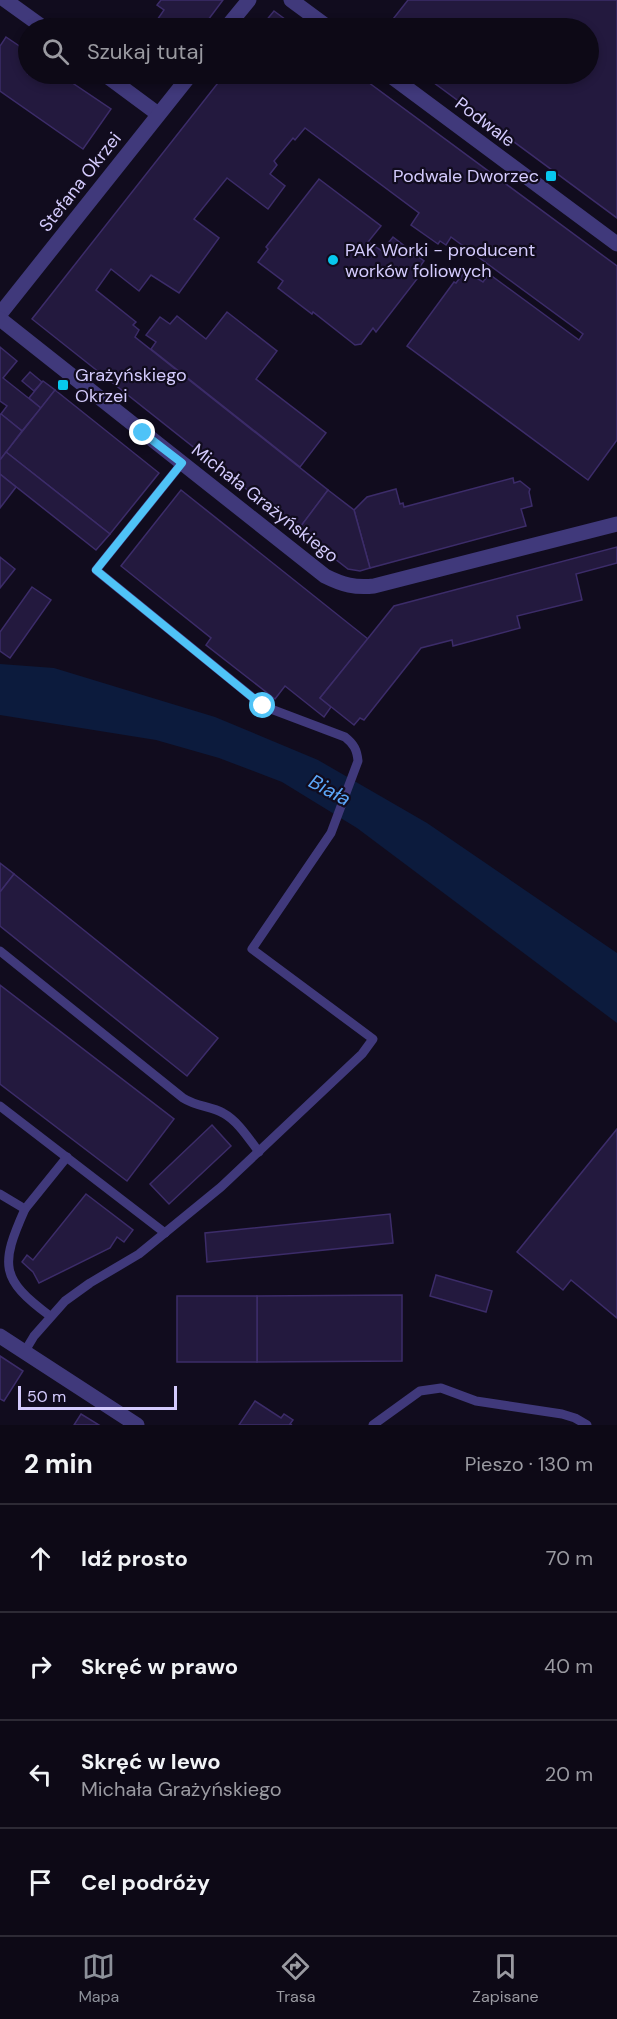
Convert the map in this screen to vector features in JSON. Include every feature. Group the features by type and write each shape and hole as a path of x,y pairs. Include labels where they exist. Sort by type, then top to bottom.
{"street":[{"path":"5,0 30,18"},
{"path":"234,18 249,0"},
{"path":"291,0 315,18"},
{"path":"118,84 158,114"},
{"name":"Stefana Okrzei","path":"0,314 183,84"},
{"name":"Podwale","path":"401,84 617,244"},
{"name":"Michała Grażyńskiego","path":"0,319 325,576 343,585 357,588 374,586 617,524"},
{"path":"0,1336 137,1425"}],"lane":[{"path":"25,1351 50,1316 79,1290 139,1254 221,1186 362,1054 372,1039 252,949 331,833 358,762 357,752 352,743 345,738 263,706 96,570 182,463"},
{"path":"0,951 183,1098 193,1104 224,1113 259,1152"},
{"path":"0,1106 165,1233"},
{"path":"50,1316 12,1287 2,1269 2,1249 25,1209 67,1157"},
{"path":"0,1194 25,1209"},
{"path":"373,1425 420,1391 441,1388 476,1401 562,1414 587,1425"}],"water":[{"name":"Biała","path":"0,664 54,668 215,717 318,760 427,823 617,953 617,1023 357,828 282,782 219,758 156,740 0,715"}],"building":[{"path":"161,0 223,0 210,18 158,18 164,10 157,5"},
{"path":"408,0 617,0 617,218 436,84 599,84 599,18 394,18"},
{"path":"274,11 283,18 268,18"},
{"path":"6,37 18,45 18,84 74,84 111,109 83,149 0,91 0,46"},
{"path":"217,84 371,84 617,266 617,440 588,480 407,346 454,282 456,283 465,271 483,282 489,274 579,340 583,334 451,237 446,245 440,241 438,244 411,225 419,213 305,128 295,140 293,138 274,161 277,165 270,174 285,186 268,209 227,178 194,219 219,238 179,293 151,275 139,291 111,269 96,290 136,322 133,325 139,330 135,337 328,490 298,530 32,319"},
{"path":"319,179 381,226 368,242 382,251 393,237 424,261 413,276 417,279 376,332 373,328 361,344 355,345 278,288 283,281 258,262 268,249 266,247"},
{"path":"227,312 277,351 256,379 326,433 300,467 151,349 156,342 146,335 160,317 170,324 177,316 206,339"},
{"path":"0,347 17,361 3,378 41,408 22,431 1,414 7,406 0,401"},
{"path":"30,372 42,382 34,391 22,381"},
{"path":"43,381 55,390 41,408 29,398"},
{"path":"55,390 159,473 110,534 6,452"},
{"path":"0,415 22,431 0,460"},
{"path":"6,452 110,534 96,550 0,474 0,460"},
{"path":"0,474 16,487 0,508"},
{"path":"513,478 514,483 520,481 530,489 532,506 521,509 526,526 370,568 354,510 367,497 396,489 400,504 403,503 404,507"},
{"path":"181,490 368,639 320,698 331,707 324,717 285,686 275,699 206,645 211,638 121,566"},
{"path":"328,490 354,510 370,568 360,571 348,569 298,530"},
{"path":"617,547 617,563 576,574 582,600 517,616 520,628 453,646 452,640 421,648 364,720 360,718 354,725 320,698 394,606"},
{"path":"0,557 15,569 0,588"},
{"path":"32,587 51,600 10,658 0,651 0,632"},
{"path":"0,863 14,874 0,892"},
{"path":"14,874 218,1038 187,1076 0,926 0,892"},
{"path":"0,985 174,1119 127,1181 0,1084"},
{"path":"212,1125 231,1146 169,1204 150,1184"},
{"path":"617,1129 617,1318 571,1280 563,1290 517,1252"},
{"path":"86,1194 133,1230 124,1242 117,1237 110,1248 39,1283 33,1272 22,1262 27,1255 33,1260"},
{"path":"390,1214 393,1243 207,1262 205,1233"},
{"path":"436,1275 492,1291 486,1312 430,1296"},
{"path":"402,1295 402,1361 257,1362 257,1296"},
{"path":"177,1296 257,1296 257,1362 177,1362"},
{"path":"0,1356 23,1371 4,1401 0,1399"},
{"path":"255,1401 281,1418 284,1414 293,1420 290,1424 292,1425 239,1425"},
{"path":"81,1414 99,1425 74,1425"}],"place":[{"name":"Podwale Dworzec","path":"551,176"},
{"name":"PAK Worki - producent worków foliowych","path":"333,260"},
{"name":"Grażyńskiego Okrzei","path":"63,385"}],"route":[{"path":"143,433 182,463 96,570 263,706"}]}
